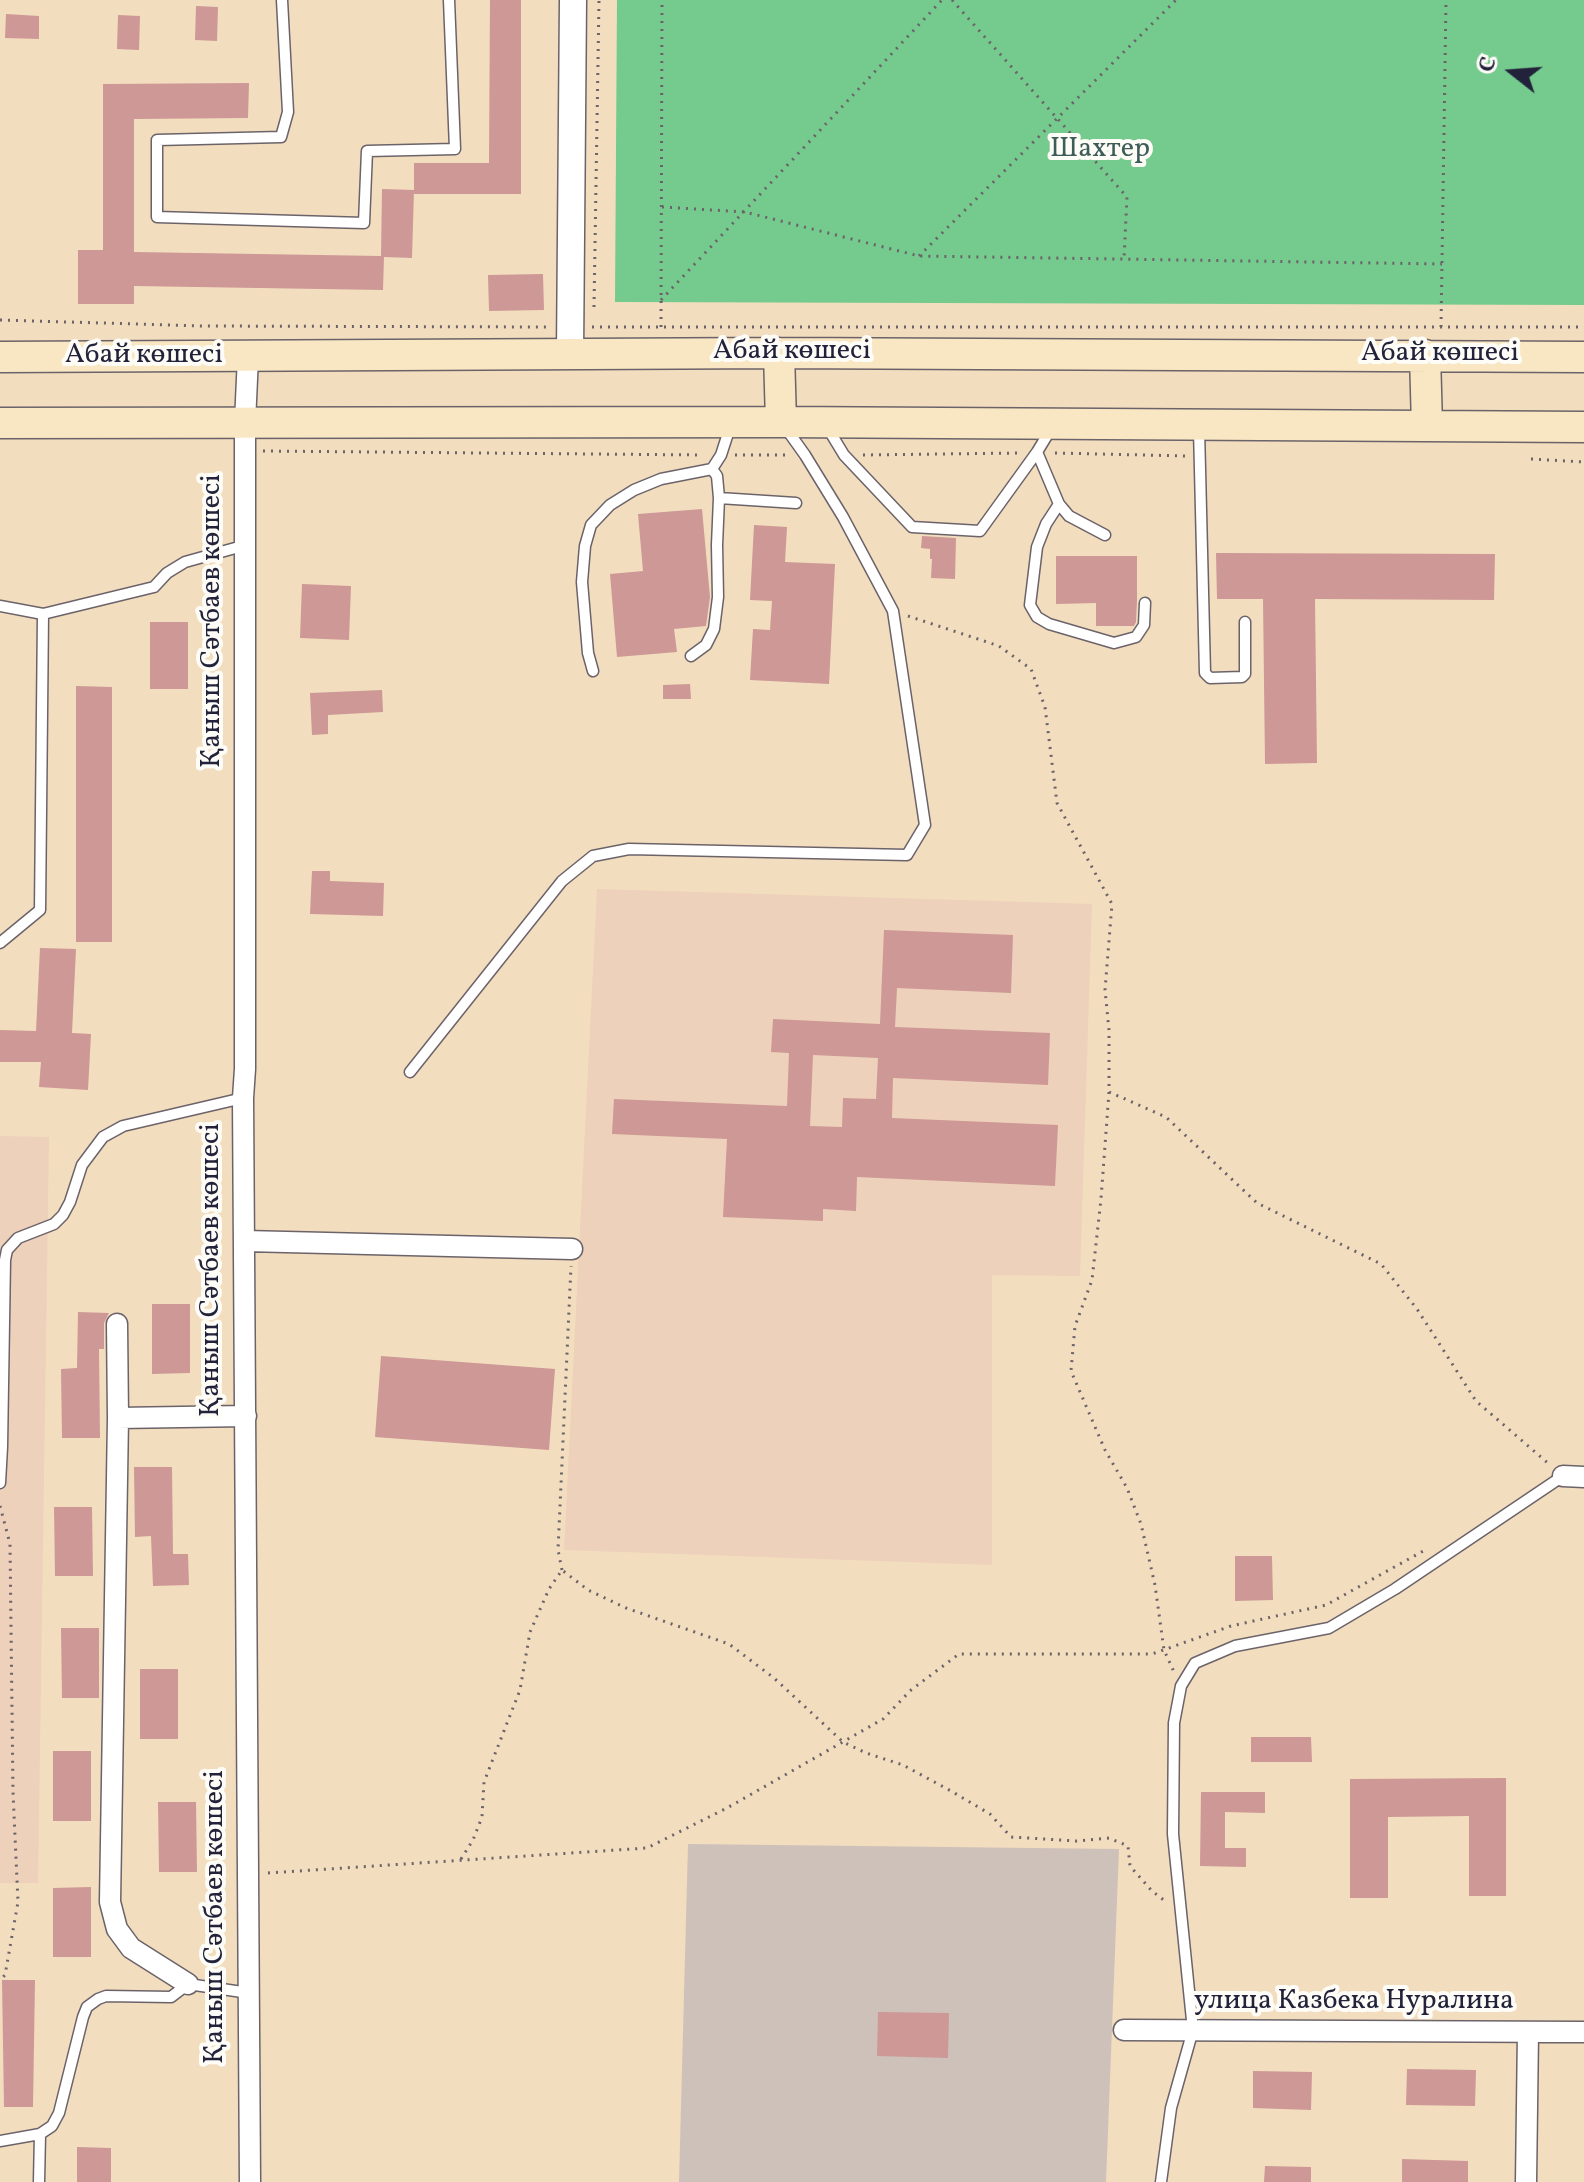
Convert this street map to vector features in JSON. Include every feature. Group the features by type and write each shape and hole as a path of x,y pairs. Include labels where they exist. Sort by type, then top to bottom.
{"main road":[{"name":"Абай көшесі","path":"0,357 248,357 570,340 779,353 1584,357"},
{"path":"779,353 781,422"},
{"path":"1425,355 1427,426"},
{"path":"0,423 824,422 1584,427"}],"street":[{"path":"570,340 573,0"},
{"name":"Қаныш Сәтбаев көшесі","path":"248,357 245,422 243,1098 250,2182"},
{"path":"245,1241 572,1249"},
{"path":"117,1324 110,1902 117,1929 131,1948 188,1984"},
{"path":"118,1418 246,1416"},
{"path":"1563,1476 1584,1477"},
{"name":"улица Казбека Нуралина","path":"1124,2030 1584,2032"},
{"path":"1526,2182 1528,2032"}],"lane":[{"path":"282,0 288,112 281,137 157,140 157,217 364,223 367,151 455,149 449,0"},
{"path":"593,671 588,653 582,582 585,546 591,525 610,505 634,490 661,479 712,469 721,455 732,422"},
{"path":"410,1072 562,881 593,856 629,849 907,855 925,825 893,611 843,517 781,422"},
{"path":"824,422 844,455 912,527 980,531 1054,423"},
{"path":"1198,423 1205,673 1210,678 1242,677 1245,674 1245,622"},
{"path":"1037,452 1059,504 1069,516 1105,535"},
{"path":"691,656 706,645 714,629 718,597 719,498 717,476 712,469"},
{"path":"719,498 796,503"},
{"path":"1059,504 1046,524 1037,547 1030,605 1037,617 1049,624 1114,643 1136,637 1144,625 1145,603"},
{"path":"0,606 43,614 154,587 167,573 185,562 246,545"},
{"path":"0,943 40,910 43,614"},
{"path":"0,1483 7,1250 18,1238 54,1224 63,1215 82,1165 103,1137 123,1126 243,1098"},
{"path":"1161,2182 1171,2108 1193,2030 1173,1834 1174,1723 1181,1686 1195,1663 1235,1646 1329,1628 1395,1589 1563,1476"},
{"path":"0,2141 40,2134 52,2126 59,2113 83,2017 87,2007 98,1999 106,1996 171,1997 188,1984 249,1993"},
{"path":"39,2182 40,2134"}],"path":[{"path":"594,311 599,0"},
{"path":"661,327 662,0"},
{"path":"661,300 942,0"},
{"path":"952,0 1127,197 1124,259"},
{"path":"919,256 1176,0"},
{"path":"1441,327 1446,0"},
{"path":"662,207 745,212 919,256 1442,264"},
{"path":"0,320 570,340 661,327 1584,327"},
{"path":"1531,459 1584,462"},
{"path":"893,611 999,646 1031,669 1045,707 1057,803 1112,904 1105,990 1109,1030 1109,1092 1101,1199 1092,1280 1075,1326 1071,1371 1141,1524 1155,1585 1164,1650 1181,1686"},
{"path":"1109,1092 1166,1117 1257,1203 1381,1264 1417,1309 1476,1401 1563,1476"},
{"path":"572,1249 558,1550 562,1570 588,1590 626,1608 729,1644 774,1678 843,1742 903,1765 951,1791 990,1814 1011,1837 1077,1841 1109,1838 1128,1846 1130,1866 1152,1891 1181,1912"},
{"path":"0,1506 10,1544 13,1792 18,1902 5,1975 0,1980"},
{"path":"249,1875 647,1848 727,1808 883,1719 911,1690 959,1654 1152,1654 1231,1626 1326,1605 1423,1551"},
{"path":"460,1861 482,1817 484,1782 520,1690 530,1632 549,1589 562,1570"}],"shaded area":[{"path":"597,889 1092,904 1080,1276 992,1275 992,1565 564,1550"},
{"path":"0,1136 49,1137 38,1883 0,1883"},
{"path":"688,1844 1119,1849 1106,2182 679,2182"}],"green space":[{"name":"Шахтер","path":"617,0 1584,0 1584,305 615,302"}],"building":[{"path":"490,0 521,0 521,194 414,194 414,163 489,163"},
{"path":"196,6 218,7 217,41 195,40"},
{"path":"6,14 39,16 39,39 5,38"},
{"path":"118,15 140,16 139,50 117,49"},
{"path":"249,83 248,118 134,119 134,252 381,256 382,189 414,190 412,258 384,257 383,290 134,286 134,304 78,304 78,250 103,250 103,84"},
{"path":"543,274 544,310 489,311 488,275"},
{"path":"702,509 710,597 706,626 674,629 677,652 617,657 610,574 643,571 638,514"},
{"path":"754,525 787,527 785,562 835,564 829,684 750,680 753,629 770,630 772,601 750,600"},
{"path":"922,536 956,538 955,579 931,578 930,549 921,548"},
{"path":"1216,553 1495,554 1494,600 1315,599 1317,763 1265,764 1263,599 1217,599"},
{"path":"1056,556 1137,556 1134,626 1096,626 1096,603 1056,604"},
{"path":"302,584 351,586 349,640 300,638"},
{"path":"150,622 188,622 188,689 150,689"},
{"path":"690,684 691,699 663,699 663,685"},
{"path":"76,686 112,687 112,942 76,942"},
{"path":"382,690 383,712 328,715 328,734 312,735 310,693"},
{"path":"312,871 330,871 330,881 384,883 383,916 310,914"},
{"path":"884,930 1013,935 1011,993 897,988 895,1027 1050,1033 1048,1085 893,1078 892,1118 1058,1125 1055,1186 857,1177 856,1211 823,1209 823,1221 723,1217 727,1139 612,1134 614,1099 787,1106 789,1053 771,1052 773,1019 880,1024","holes":["813,1055 878,1058 876,1099 843,1098 842,1127 810,1126"]},
{"path":"40,948 76,949 72,1033 91,1034 88,1090 39,1087 41,1062 0,1062 0,1030 36,1031"},
{"path":"152,1304 190,1304 190,1373 152,1374"},
{"path":"78,1312 109,1313 104,1323 104,1349 99,1349 100,1438 62,1438 61,1369 77,1368"},
{"path":"381,1356 555,1369 549,1450 375,1437"},
{"path":"134,1467 172,1467 173,1554 188,1554 189,1585 153,1586 151,1536 135,1537"},
{"path":"54,1507 92,1507 93,1576 55,1576"},
{"path":"1235,1556 1272,1556 1273,1600 1235,1601"},
{"path":"61,1628 99,1628 99,1698 62,1698"},
{"path":"140,1669 178,1669 178,1739 140,1739"},
{"path":"1251,1737 1311,1737 1312,1762 1251,1762"},
{"path":"53,1751 91,1751 91,1821 53,1821"},
{"path":"1506,1778 1506,1896 1469,1896 1469,1816 1388,1817 1388,1898 1350,1898 1350,1779"},
{"path":"1201,1792 1265,1792 1265,1813 1225,1812 1225,1848 1246,1848 1246,1867 1200,1866"},
{"path":"158,1802 196,1802 197,1872 159,1872"},
{"path":"91,1887 91,1957 53,1957 53,1888"},
{"path":"2,1980 35,1980 33,2107 4,2107"},
{"path":"878,2012 949,2013 948,2058 877,2056"},
{"path":"1407,2069 1476,2070 1475,2106 1406,2105"},
{"path":"1253,2071 1312,2072 1311,2110 1253,2108"},
{"path":"77,2147 111,2148 111,2182 77,2182"},
{"path":"1402,2159 1468,2161 1468,2182 1402,2182"},
{"path":"1265,2166 1311,2167 1311,2182 1264,2182"}]}
